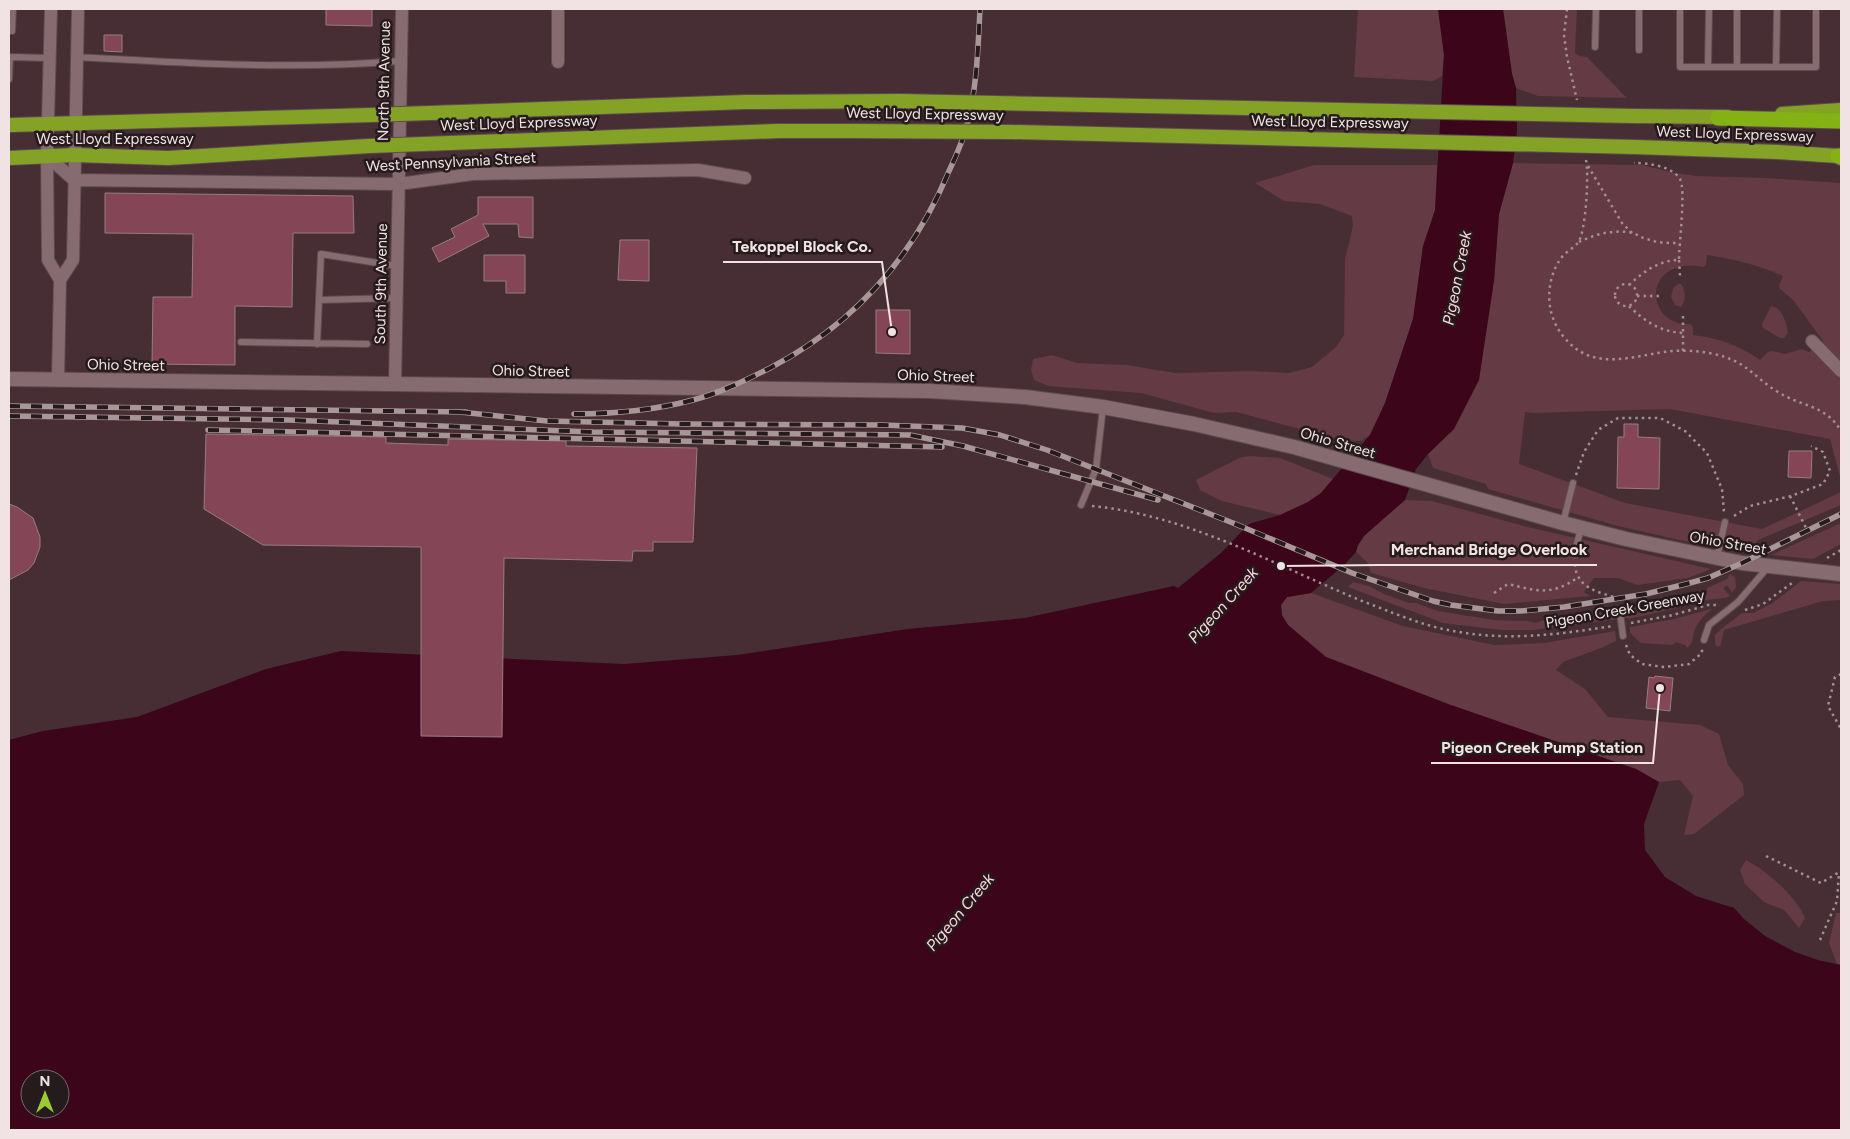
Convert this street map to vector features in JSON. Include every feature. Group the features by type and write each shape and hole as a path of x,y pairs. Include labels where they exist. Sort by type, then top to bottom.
{"highway":[{"name":"West Lloyd Expressway","path":"9,124 371,116 772,102 900,101 1841,122"},
{"path":"1718,118 1841,110"},
{"name":"West Lloyd Expressway","path":"9,158 75,155 168,158 369,146 854,130 1634,147 1777,152 1840,157"}],"street":[{"path":"51,9 47,156 48,260 60,280"},
{"path":"58,380 60,280 73,260 78,9"},
{"name":"North 9th Avenue","path":"399,184 402,9"},
{"path":"558,9 558,62"},
{"path":"47,156 74,180"},
{"name":"West Pennsylvania Street","path":"74,180 399,184 473,174 609,170 703,170 745,178"},
{"name":"South 9th Avenue","path":"395,385 399,184"},
{"path":"1812,341 1841,371"},
{"name":"Ohio Street","path":"9,379 930,391 1025,397 1103,407 1194,424 1294,447 1563,524 1716,558 1841,574"}],"lane":[{"path":"9,31 12,31 12,9"},
{"path":"1595,47 1596,9"},
{"path":"1639,9 1639,50"},
{"path":"1680,9 1680,67 1816,67 1816,9"},
{"path":"1708,67 1709,9"},
{"path":"1736,9 1737,67"},
{"path":"1776,9 1776,67"},
{"path":"9,79 10,57 49,58"},
{"path":"77,57 215,64 400,61"},
{"path":"317,344 321,254 398,266"},
{"path":"319,300 397,298"},
{"path":"241,342 367,344"},
{"path":"1081,505 1096,469 1103,407"},
{"path":"1563,524 1573,483"},
{"path":"1716,558 1725,522"},
{"path":"1574,555 1580,528"},
{"path":"1704,640 1709,625 1732,608 1768,566"},
{"path":"1620,613 1623,636"}],"path":[{"path":"1567,9 1564,34 1567,57 1578,102"},
{"path":"1579,242 1585,212 1586,156"},
{"path":"1634,163 1643,163 1671,170 1680,180 1682,196 1679,243 1680,276"},
{"path":"1587,165 1622,222 1632,233"},
{"path":"1679,243 1666,243 1649,240 1632,233 1614,232 1594,235 1579,242 1561,259 1552,276 1549,297 1552,317 1564,337 1585,354 1609,360 1683,351 1714,354 1744,365 1778,392 1823,411 1833,419 1841,431"},
{"path":"1679,260 1659,264 1640,274 1629,285 1619,288 1615,297 1618,304 1629,306 1648,322 1661,329 1683,333"},
{"path":"1629,285 1634,289 1637,296 1629,306"},
{"path":"1637,296 1663,296"},
{"path":"1683,316 1683,351"},
{"path":"1573,483 1584,452 1598,430 1618,418 1660,418 1685,431 1707,453 1722,488 1725,522 1750,506 1790,496 1823,484 1830,471 1823,452 1811,446"},
{"path":"1790,496 1807,530"},
{"name":"Pigeon Creek Greenway","path":"1081,505 1128,511 1180,524 1407,619 1458,632 1484,636 1547,636 1622,624 1708,605 1749,610 1772,598 1822,560 1841,550"},
{"path":"1574,555 1577,578 1591,590 1617,598 1620,613"},
{"path":"1494,593 1508,584 1540,591 1565,586 1577,578"},
{"path":"1623,636 1630,655 1642,664 1664,667 1689,664 1702,653 1704,640"},
{"path":"1841,674 1835,677 1828,706 1841,729"},
{"path":"1766,856 1821,884 1840,872"},
{"path":"1820,940 1837,901 1840,872"}],"shaded area":[{"path":"1358,9 1438,9 1444,55 1442,76 1433,81 1354,77"},
{"path":"1503,9 1577,9 1575,53 1587,57 1627,98 1538,96 1516,88 1512,74"},
{"path":"1513,163 1643,165 1696,176 1841,183 1841,480 1830,439 1670,409 1525,412 1519,464 1625,503 1762,529 1841,492 1841,505 1758,540 1749,552 1679,540 1618,526 1488,489 1486,484 1433,468 1428,454 1454,429 1494,281 1499,214","holes":["1707,255 1755,266 1783,276 1779,286 1780,289 1793,300 1823,341 1809,352 1802,349 1785,354 1772,351 1768,352 1760,360 1728,343 1693,335 1693,327 1690,324 1677,322 1667,317 1660,309 1656,299 1660,280 1668,272 1680,267 1703,267 1706,265"]},
{"path":"1314,165 1437,165 1435,210 1423,246 1413,319 1385,403 1370,435 1361,441 1341,440 1236,412 1214,413 1141,393 1048,386 1034,380 1031,370 1033,359 1052,355 1077,363 1127,365 1175,373 1251,371 1289,373 1312,367 1336,347 1344,335 1345,259 1353,226 1352,216 1320,204 1284,201 1255,183"},
{"path":"1678,284 1683,286 1685,292 1685,299 1681,307 1675,305 1671,297 1673,288"},
{"path":"1771,306 1781,313 1785,320 1788,333 1784,338 1780,338 1763,328 1762,324"},
{"path":"1250,456 1280,458 1333,479 1321,493 1308,502 1280,515 1222,501 1200,490 1196,480 1239,458"},
{"path":"1405,500 1432,501 1528,527 1711,569 1688,578 1637,585 1618,578 1594,578 1584,592 1590,596 1504,604 1424,588 1371,573 1367,562 1356,552 1369,531"},
{"path":"1841,523 1841,544 1813,559 1771,555"},
{"path":"1730,574 1735,577 1736,587 1732,593 1728,586 1724,587 1730,596 1725,598 1711,599 1628,619 1533,630 1501,630 1443,623 1348,587 1353,582 1369,586 1384,594 1438,611 1494,620 1529,621 1535,623 1557,616 1597,612 1613,617 1626,614 1632,608 1694,594 1696,598 1703,598 1706,595 1707,588 1727,579"},
{"path":"1801,581 1841,584 1841,600 1823,601 1724,630 1721,644 1719,647 1716,646 1715,635 1721,629 1742,613 1753,613 1771,604"},
{"path":"1311,593 1403,626 1494,645 1544,643 1615,631 1616,641 1563,662 1556,670 1585,689 1608,717 1700,725 1719,734 1728,765 1743,784 1744,795 1694,834 1684,835 1693,796 1680,780 1659,782 1636,769 1448,704 1326,657 1288,625 1282,615 1281,605 1287,597"},
{"path":"1711,609 1698,623 1692,642 1687,648 1685,645 1676,642 1673,645 1641,643 1630,633 1630,627 1674,619"},
{"path":"1746,860 1772,877 1795,901 1805,918 1799,928 1784,910 1764,902 1745,884 1740,870"},
{"path":"1836,913 1841,913 1841,965 1837,964 1829,943"}],"water":[{"name":"Pigeon Creek","path":"1438,9 1503,9 1512,74 1516,88 1517,131 1513,163 1499,214 1494,281 1479,380 1454,429 1428,454 1416,469 1405,500 1364,536 1356,552 1344,565 1311,593 1287,597 1281,605 1282,615 1288,625 1326,657 1448,704 1636,769 1659,782 1644,824 1645,850 1665,877 1696,896 1734,908 1765,936 1795,952 1841,965 1841,1130 9,1130 9,740 43,731 137,717 266,669 341,651 624,664 737,655 908,629 1025,618 1174,586 1178,588 1221,553 1249,524 1280,515 1308,502 1321,493 1370,435 1385,403 1413,319 1423,246 1435,210 1444,55"}],"building":[{"path":"326,9 372,9 372,26 326,25"},
{"path":"104,35 122,35 122,52 104,51"},
{"path":"105,193 353,196 354,233 293,233 292,307 235,306 235,365 152,364 153,297 192,297 193,234 105,233"},
{"path":"478,197 533,197 533,238 519,237 518,224 483,224 489,236 439,262 432,248 455,237 451,229 478,215"},
{"path":"620,240 649,240 649,281 618,280"},
{"path":"484,255 525,255 525,293 506,293 506,281 484,281"},
{"path":"876,310 910,310 910,354 876,353"},
{"path":"1624,424 1638,424 1638,437 1660,438 1659,489 1617,488 1618,437 1624,437"},
{"path":"206,434 386,437 386,443 448,445 448,439 566,441 566,446 697,448 693,542 653,542 653,551 633,551 632,561 504,558 502,737 421,736 421,547 263,545 204,509"},
{"path":"1789,451 1812,451 1811,478 1788,477"},
{"path":"9,504 33,518 40,537 40,547 34,563 28,570 9,580"},
{"path":"1655,676 1673,678 1670,711 1646,708 1649,677 1654,678"}],"railway":[{"path":"574,414 649,409 693,400 733,386 770,368 828,331 878,286 918,232 934,203 959,148 967,125 973,97 980,9"},
{"path":"9,406 466,412"},
{"path":"460,412 547,421 882,425 962,428 1000,435 1047,450 1233,523 1352,573 1433,601 1498,611 1564,607 1646,594 1708,578 1841,514"},
{"path":"9,416 289,420 593,432 910,435 963,446 1158,500"},
{"path":"208,430 942,447"}],"place":[{"name":"Tekoppel Block Co.","path":"892,332"},
{"name":"Merchand Bridge Overlook","path":"1281,566"},
{"name":"Pigeon Creek Pump Station","path":"1660,688"}]}
